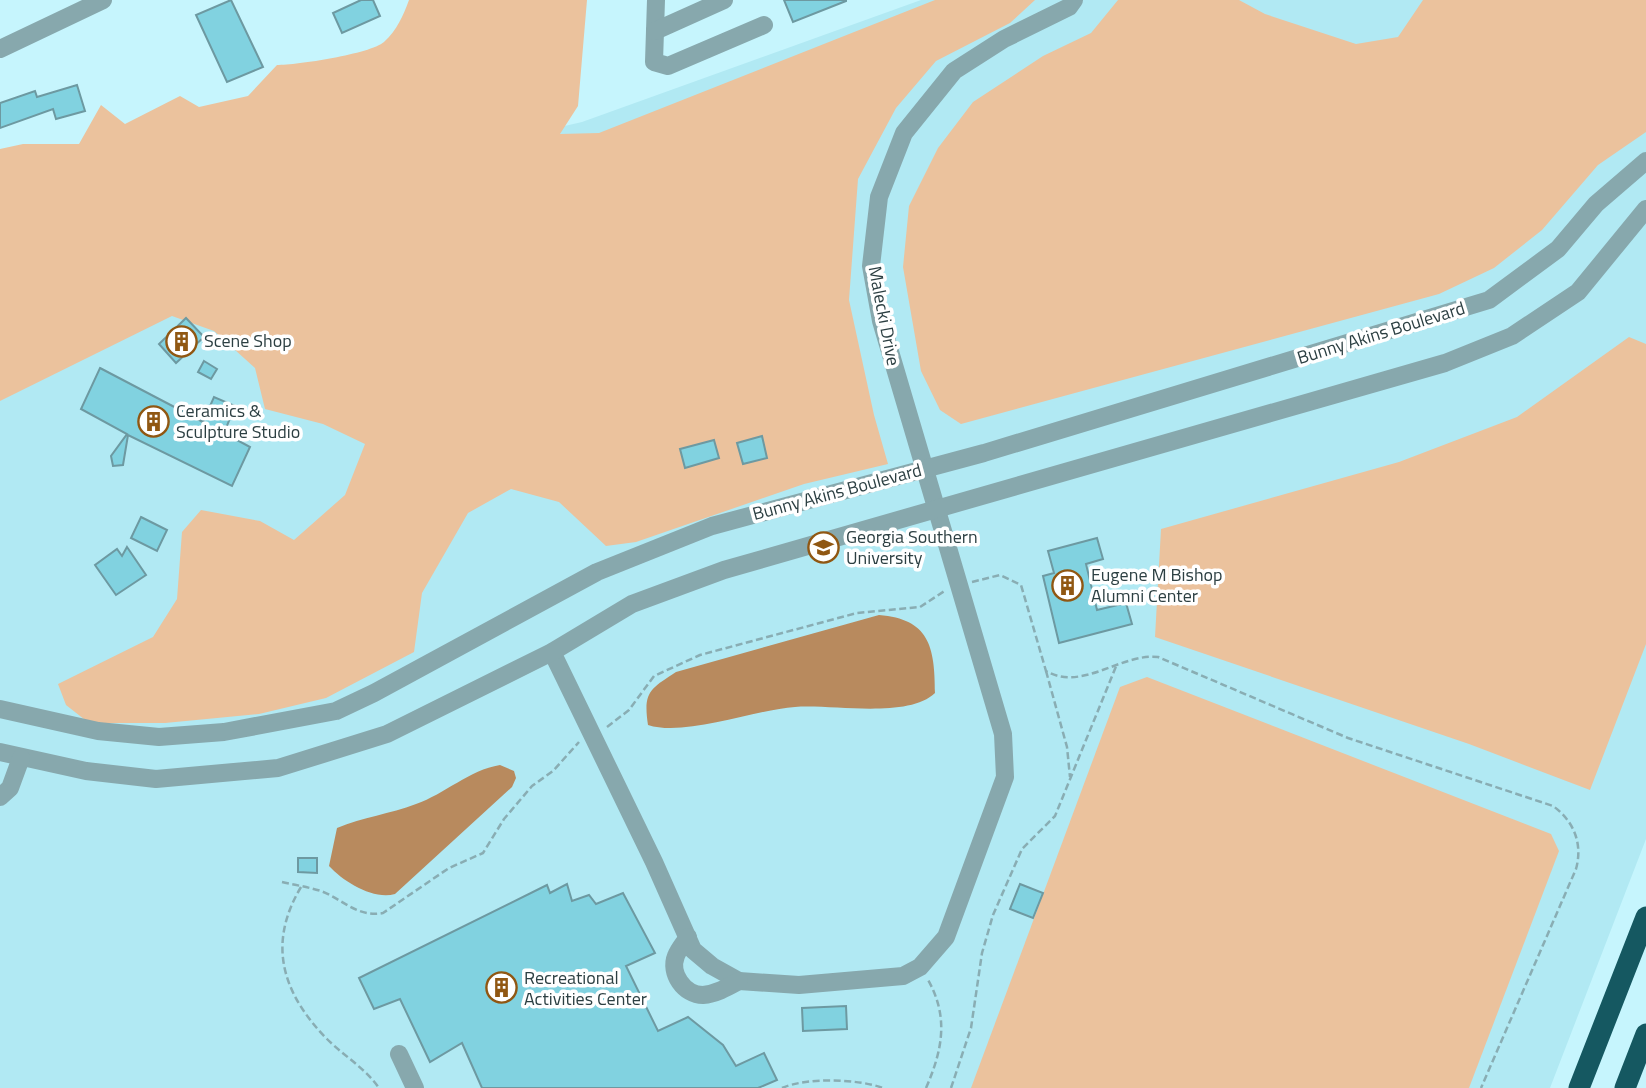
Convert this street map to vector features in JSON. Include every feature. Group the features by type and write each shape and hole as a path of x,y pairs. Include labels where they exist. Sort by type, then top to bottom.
{"highway":[{"path":"1579,1088 1646,917"},
{"path":"1625,1088 1646,1034"}],"street":[{"path":"0,48 103,0"},
{"path":"656,0 654,62 668,66 764,25"},
{"path":"655,32 724,0"},
{"name":"Malecki Drive","path":"920,967 946,937 1005,777 1003,734 881,321 871,267 879,197 904,133 954,71 1004,39 1069,7 1074,0"},
{"name":"Bunny Akins Boulevard","path":"0,709 98,731 159,737 224,732 336,711 387,687 597,572 712,526 923,469 1489,300 1558,249 1595,204 1646,161"},
{"path":"0,752 86,771 156,779 278,768 387,734 552,652 632,604 724,570 1445,363 1512,336 1578,292 1646,209"},
{"path":"552,652 594,734 692,950 739,981"},
{"path":"0,797 10,788 21,758"},
{"path":"688,937 675,957 674,970 681,984 692,993 704,995 739,981 799,985 904,976 920,967"},
{"path":"399,1054 415,1088"}],"path":[{"path":"282,882 324,892 343,905 373,915 393,909 449,868 483,853 504,819 532,786 553,771 575,744 622,717 654,676 700,654 857,612 920,607 943,591 995,575 1021,585 1067,747 1070,780"},
{"path":"1046,671 1074,678 1147,656 1158,657 1348,738 1553,806 1565,815 1578,842 1576,869 1481,1088"},
{"path":"951,1088 971,1028 982,953 993,915 1015,860 1031,838 1050,824 1117,664"},
{"path":"301,887 284,922 281,956 286,977 294,995 327,1040 365,1071 379,1088"},
{"path":"920,967 935,993 943,1033 938,1062 926,1088"},
{"path":"782,1088 793,1083 864,1081 883,1088"}],"shaded area":[{"path":"409,0 587,0 578,106 560,134 599,133 935,0 1035,0 1010,23 936,61 896,108 858,179 849,300 874,415 888,464 804,484 636,542 606,546 559,502 511,489 468,513 422,593 414,652 326,698 259,714 165,723 89,723 66,705 58,684 153,637 177,599 182,532 201,510 260,521 294,540 345,495 365,444 323,424 265,409 255,368 214,331 172,316 0,401 0,149 23,144 79,144 101,105 125,124 180,96 199,107 248,96 277,65 349,55 384,42 393,33"},
{"name":"Georgia Southern University","path":"921,0 1646,0 1646,839 1550,1088 0,1088 0,256 582,122"},
{"path":"1118,0 1239,0 1265,14 1356,44 1398,37 1423,0 1646,0 1646,132 1598,165 1542,230 1494,268 1439,294 961,424 940,410 921,371 903,267 909,206 938,148 973,102 1043,56 1091,33"},
{"path":"1629,337 1646,344 1646,644 1590,790 1469,744 1155,637 1161,529 1399,462 1517,417"},
{"path":"879,615 909,622 926,638 933,662 935,693 923,701 907,706 869,709 795,707 681,728 648,725 647,705 650,692 676,672"},
{"path":"1147,677 1551,834 1559,851 1469,1088 971,1088 1120,687"},
{"path":"500,765 514,771 516,778 512,787 395,894 368,892 343,878 329,866 337,828 416,804 467,777"}],"building":[{"path":"231,0 263,67 227,82 196,15"},
{"path":"361,0 373,0 380,16 342,33 333,13"},
{"path":"784,0 846,0 846,1 793,22"},
{"path":"77,85 85,111 56,119 53,109 0,128 0,103 35,91 37,97"},
{"name":"Scene Shop","path":"186,318 204,337 176,363 159,344"},
{"path":"204,361 217,369 211,379 198,372"},
{"name":"Ceramics & Sculpture Studio","path":"100,368 203,422 214,397 235,406 224,433 250,447 232,486 128,435 123,465 113,466 111,456 127,434 81,409"},
{"path":"762,436 767,458 743,464 737,443"},
{"path":"714,440 719,458 685,468 680,449"},
{"path":"141,517 167,530 157,551 131,538"},
{"name":"Eugene M Bishop Alumni Center","path":"1097,538 1103,559 1086,564 1097,610 1126,603 1132,624 1059,643 1043,576 1054,573 1048,551"},
{"path":"127,547 146,575 116,595 95,565 117,549 122,556"},
{"path":"298,858 317,858 317,873 298,872"},
{"name":"Recreational Activities Center","path":"567,884 572,901 589,895 596,904 623,893 655,953 626,966 658,1031 688,1017 723,1045 736,1066 764,1053 777,1080 758,1088 482,1088 462,1043 430,1062 400,999 374,1009 359,978 547,885 550,893"},
{"path":"1020,884 1043,893 1033,918 1010,909"},
{"path":"846,1006 847,1029 803,1031 802,1008"}],"place":[{"name":"Scene Shop","path":"181,341"},
{"name":"Ceramics & Sculpture Studio","path":"153,421"},
{"name":"Georgia Southern University","path":"823,547"},
{"name":"Eugene M Bishop Alumni Center","path":"1068,585"},
{"name":"Recreational Activities Center","path":"501,988"}]}
